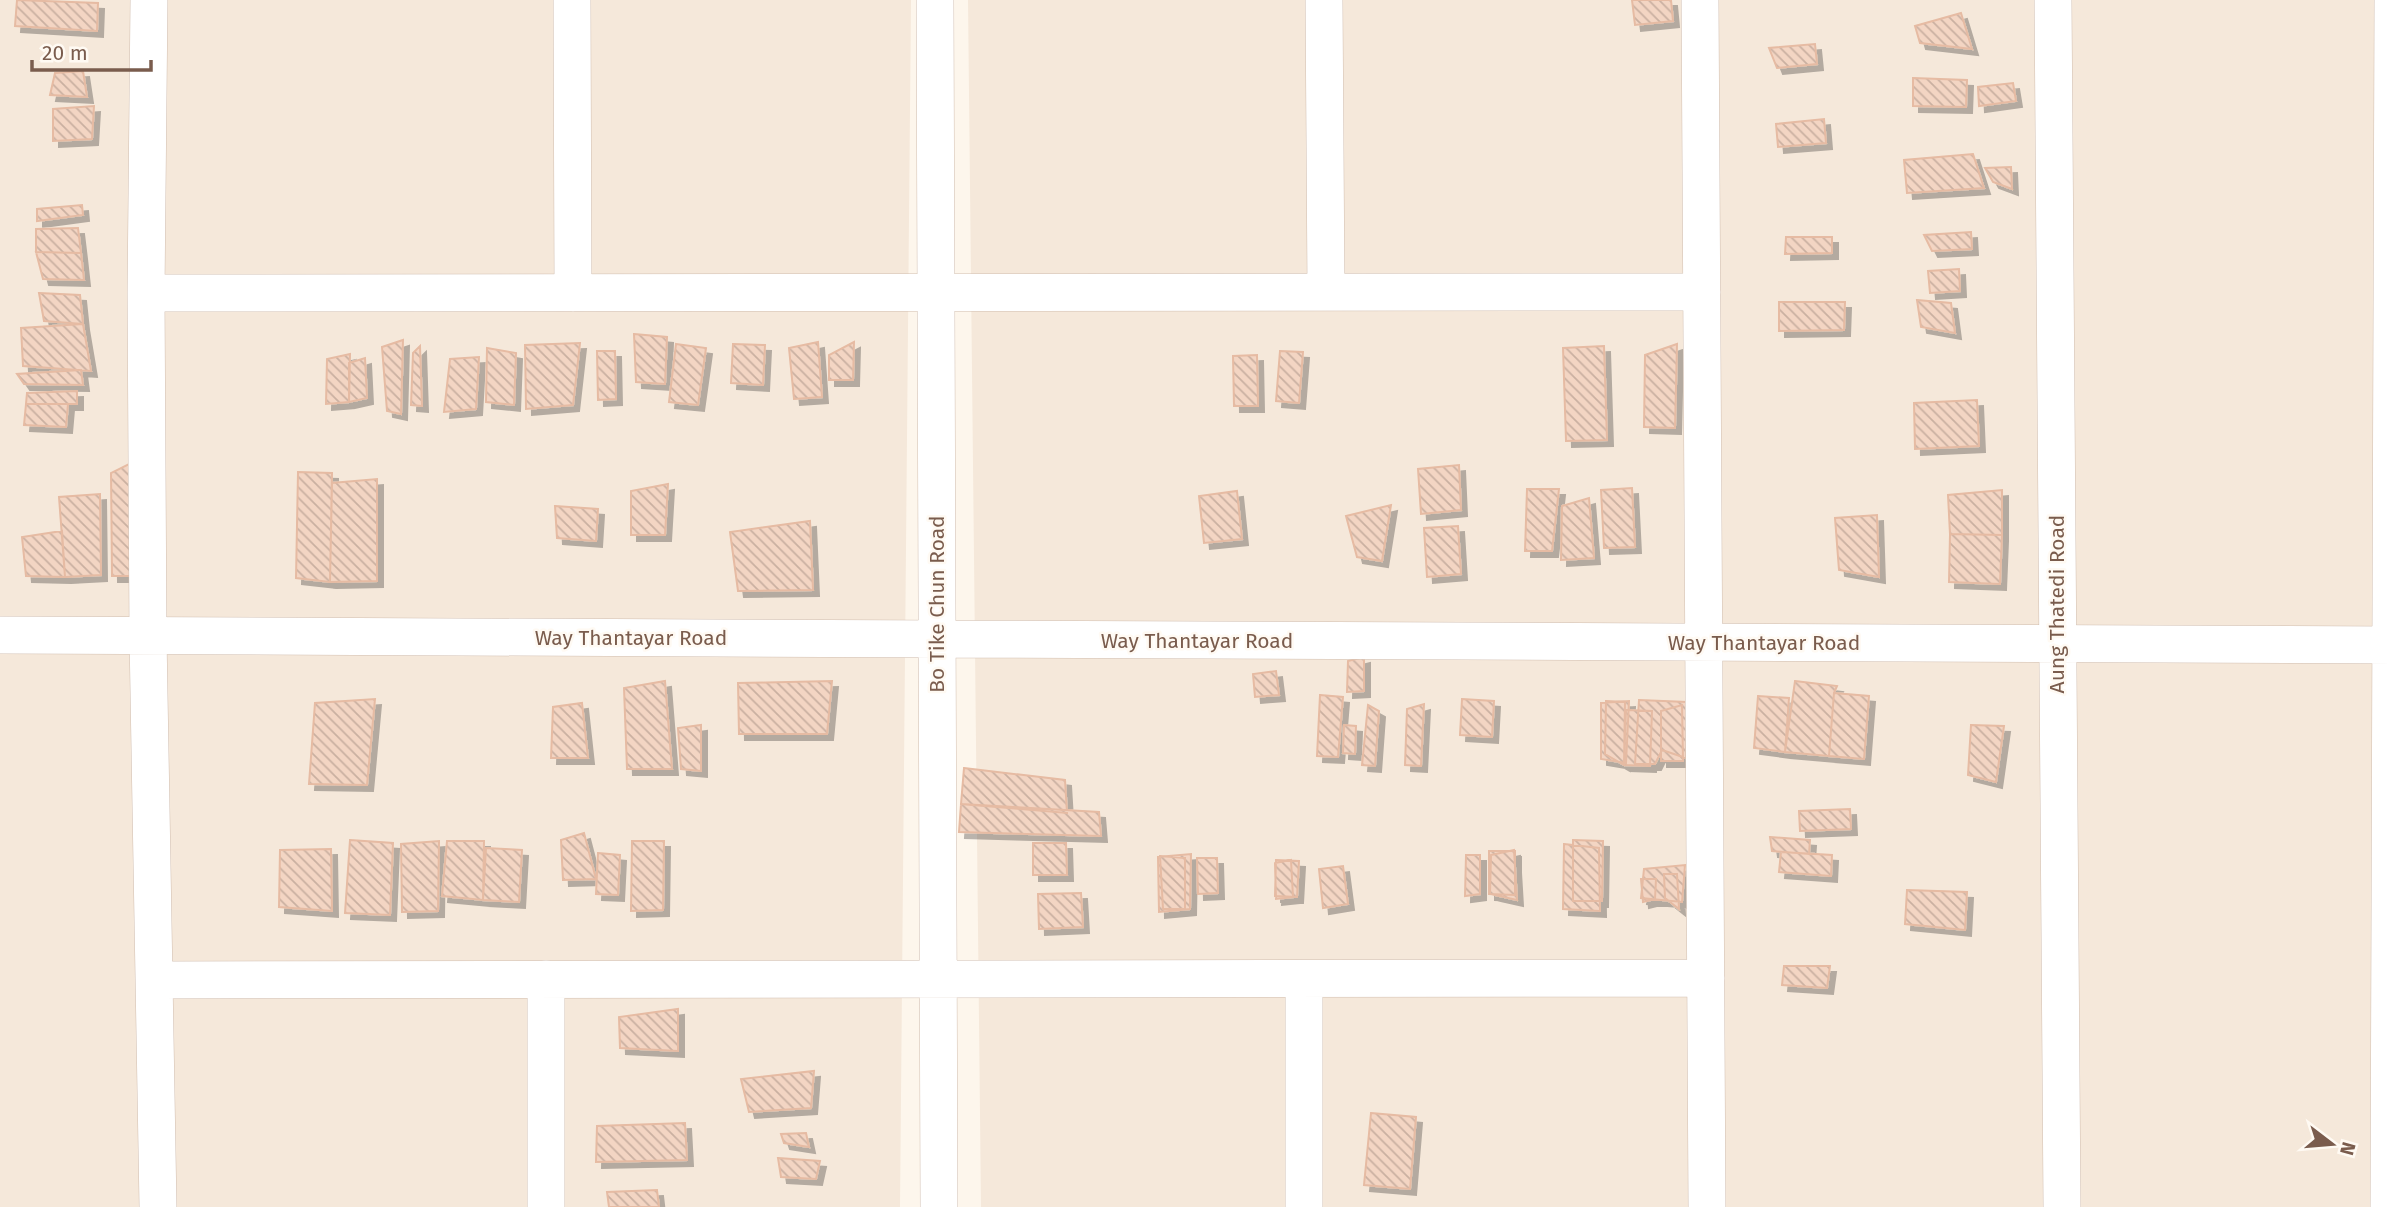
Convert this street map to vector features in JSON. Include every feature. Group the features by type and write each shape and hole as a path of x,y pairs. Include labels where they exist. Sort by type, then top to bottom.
{"street":[{"path":"149,0 146,293 148,636 158,1207"},
{"path":"572,0 573,293"},
{"name":"Bo Tike Chun Road","path":"935,0 939,1207"},
{"path":"1324,0 1326,292"},
{"path":"1700,0 1707,1207"},
{"name":"Aung Thatedi Road","path":"2053,0 2062,1207"},
{"path":"2389,1207 2392,982 2393,0"},
{"path":"146,293 1702,292"},
{"name":"Way Thantayar Road","path":"0,635 2393,645"},
{"path":"155,980 1706,978"},
{"path":"546,979 547,1207"},
{"path":"1304,979 1304,1207"}],"shaded area":[{"path":"0,0 911,0 900,1207 0,1207"},
{"path":"968,0 2395,0 2395,1207 981,1207"}],"building":[{"path":"17,0 98,3 97,31 15,26"},
{"path":"1632,0 1671,0 1673,21 1635,25"},
{"path":"1961,13 1972,49 1920,43 1915,26"},
{"path":"1815,44 1817,64 1777,68 1769,48"},
{"path":"83,71 87,97 50,95 55,73"},
{"path":"1913,78 1967,80 1966,107 1913,106"},
{"path":"2013,83 2016,101 1979,106 1978,87"},
{"path":"94,106 92,139 53,141 53,109"},
{"path":"1824,119 1826,143 1778,147 1776,124"},
{"path":"1973,154 1984,188 1907,193 1904,160"},
{"path":"2011,167 2012,189 1993,182 1985,168"},
{"path":"82,205 83,215 37,221 37,209"},
{"path":"78,228 81,253 36,252 36,229"},
{"path":"1971,232 1972,249 1932,251 1924,235"},
{"path":"1786,237 1832,237 1832,253 1785,254"},
{"path":"36,252 81,253 84,280 43,279"},
{"path":"1959,269 1960,291 1930,293 1928,271"},
{"path":"39,293 80,295 83,324 44,321"},
{"path":"1917,300 1951,303 1955,333 1921,327"},
{"path":"1779,302 1845,302 1844,330 1779,331"},
{"path":"83,324 91,371 23,366 21,328"},
{"path":"634,334 667,337 665,384 636,382"},
{"path":"403,340 401,414 387,411 382,347"},
{"path":"818,342 822,397 794,399 789,348"},
{"path":"854,342 853,380 829,380 829,355"},
{"path":"580,343 573,405 526,409 525,345"},
{"path":"676,344 706,348 698,405 669,402"},
{"path":"733,344 765,345 763,385 731,383"},
{"path":"1677,344 1675,428 1644,427 1645,355"},
{"path":"420,346 422,406 411,405 413,353"},
{"path":"1604,346 1607,440 1566,441 1563,348"},
{"path":"487,348 516,353 514,405 486,402"},
{"path":"597,351 615,351 616,399 598,400"},
{"path":"1280,351 1303,352 1299,403 1276,401"},
{"path":"350,354 349,402 326,404 327,359"},
{"path":"1257,355 1258,406 1234,406 1233,356"},
{"path":"479,357 476,409 444,412 450,359"},
{"path":"365,358 367,398 349,402 349,363"},
{"path":"81,370 83,385 24,384 17,374"},
{"path":"77,391 77,404 26,404 27,393"},
{"path":"1977,400 1979,446 1915,449 1914,403"},
{"path":"26,404 68,404 66,427 24,425"},
{"path":"135,461 136,576 112,576 111,473"},
{"path":"1459,465 1461,510 1421,514 1418,469"},
{"path":"298,472 332,473 330,582 296,578"},
{"path":"377,479 377,581 330,582 332,483"},
{"path":"668,484 665,535 631,535 631,491"},
{"path":"1632,488 1635,547 1604,548 1601,490"},
{"path":"1527,489 1559,489 1552,551 1525,551"},
{"path":"2002,490 2002,535 1950,534 1948,495"},
{"path":"1237,491 1242,539 1204,543 1199,496"},
{"path":"100,494 101,575 65,577 59,497"},
{"path":"1589,498 1594,558 1561,560 1562,506"},
{"path":"1391,505 1382,561 1357,557 1346,516"},
{"path":"555,506 598,509 596,541 557,538"},
{"path":"1877,515 1879,577 1839,570 1835,518"},
{"path":"810,521 813,590 738,591 730,532"},
{"path":"1458,526 1461,574 1427,577 1424,528"},
{"path":"62,531 65,577 26,576 22,537"},
{"path":"1950,534 2002,535 2000,584 1949,582"},
{"path":"1364,657 1364,691 1347,692 1348,661"},
{"path":"1276,671 1279,695 1255,697 1253,674"},
{"path":"665,681 672,769 627,769 624,688"},
{"path":"832,681 827,734 739,734 738,683"},
{"path":"1795,681 1837,686 1834,693 1829,756 1785,752"},
{"path":"1834,693 1869,696 1864,759 1829,756"},
{"path":"1320,695 1343,697 1338,757 1317,756"},
{"path":"1758,696 1789,698 1785,752 1754,748"},
{"path":"375,699 367,785 309,784 315,703"},
{"path":"1462,699 1494,701 1492,737 1460,735"},
{"path":"1639,700 1687,702 1686,758 1662,750 1655,764 1635,764"},
{"path":"1606,701 1625,702 1624,765 1605,754"},
{"path":"1629,701 1626,763 1601,759 1601,703"},
{"path":"582,703 588,758 551,758 553,707"},
{"path":"1424,704 1421,766 1405,765 1407,709"},
{"path":"1368,705 1379,711 1375,766 1362,765"},
{"path":"1682,705 1683,761 1661,761 1661,711"},
{"path":"1626,710 1652,711 1650,766 1624,765"},
{"path":"701,725 701,771 681,769 678,728"},
{"path":"1344,725 1356,726 1355,754 1343,753"},
{"path":"1971,725 2004,726 1996,782 1968,775"},
{"path":"964,768 1065,780 1067,813 961,804"},
{"path":"961,804 1099,812 1101,836 959,832"},
{"path":"1850,809 1851,829 1800,831 1799,811"},
{"path":"584,833 596,879 563,880 561,840"},
{"path":"1770,837 1810,840 1809,854 1772,851"},
{"path":"350,840 393,843 390,915 345,913"},
{"path":"1573,840 1603,841 1602,901 1573,901"},
{"path":"439,841 438,911 402,912 401,844"},
{"path":"447,841 484,841 483,900 442,896"},
{"path":"632,841 664,841 663,910 631,911"},
{"path":"1033,843 1066,843 1067,875 1033,875"},
{"path":"1564,844 1599,848 1600,911 1563,909"},
{"path":"486,848 522,850 519,902 483,900"},
{"path":"331,849 332,911 279,907 280,850"},
{"path":"1514,850 1517,900 1490,894 1491,855"},
{"path":"1489,851 1515,851 1515,895 1489,894"},
{"path":"1781,852 1832,855 1831,876 1779,872"},
{"path":"598,853 620,855 618,895 596,894"},
{"path":"1191,854 1190,909 1159,912 1158,857"},
{"path":"1466,855 1480,855 1480,894 1465,896"},
{"path":"1160,856 1185,858 1185,909 1163,909"},
{"path":"1197,858 1217,858 1218,893 1198,894"},
{"path":"1276,860 1299,861 1297,897 1275,896"},
{"path":"1291,860 1293,897 1276,899 1275,863"},
{"path":"1685,865 1682,902 1641,898 1644,869"},
{"path":"1343,866 1348,904 1323,908 1319,869"},
{"path":"1664,874 1677,874 1679,909 1665,898"},
{"path":"1641,879 1656,879 1655,899 1643,902"},
{"path":"1907,890 1967,892 1965,930 1905,924"},
{"path":"1081,893 1083,927 1039,929 1038,894"},
{"path":"1784,966 1830,966 1827,988 1782,985"},
{"path":"678,1009 678,1051 620,1048 619,1017"},
{"path":"814,1071 811,1108 749,1112 741,1079"},
{"path":"1371,1113 1416,1117 1410,1189 1364,1185"},
{"path":"685,1123 687,1160 596,1162 597,1126"},
{"path":"806,1133 809,1147 784,1143 781,1134"},
{"path":"778,1158 820,1161 816,1179 781,1177"},
{"path":"657,1190 659,1207 609,1207 607,1192"}]}
